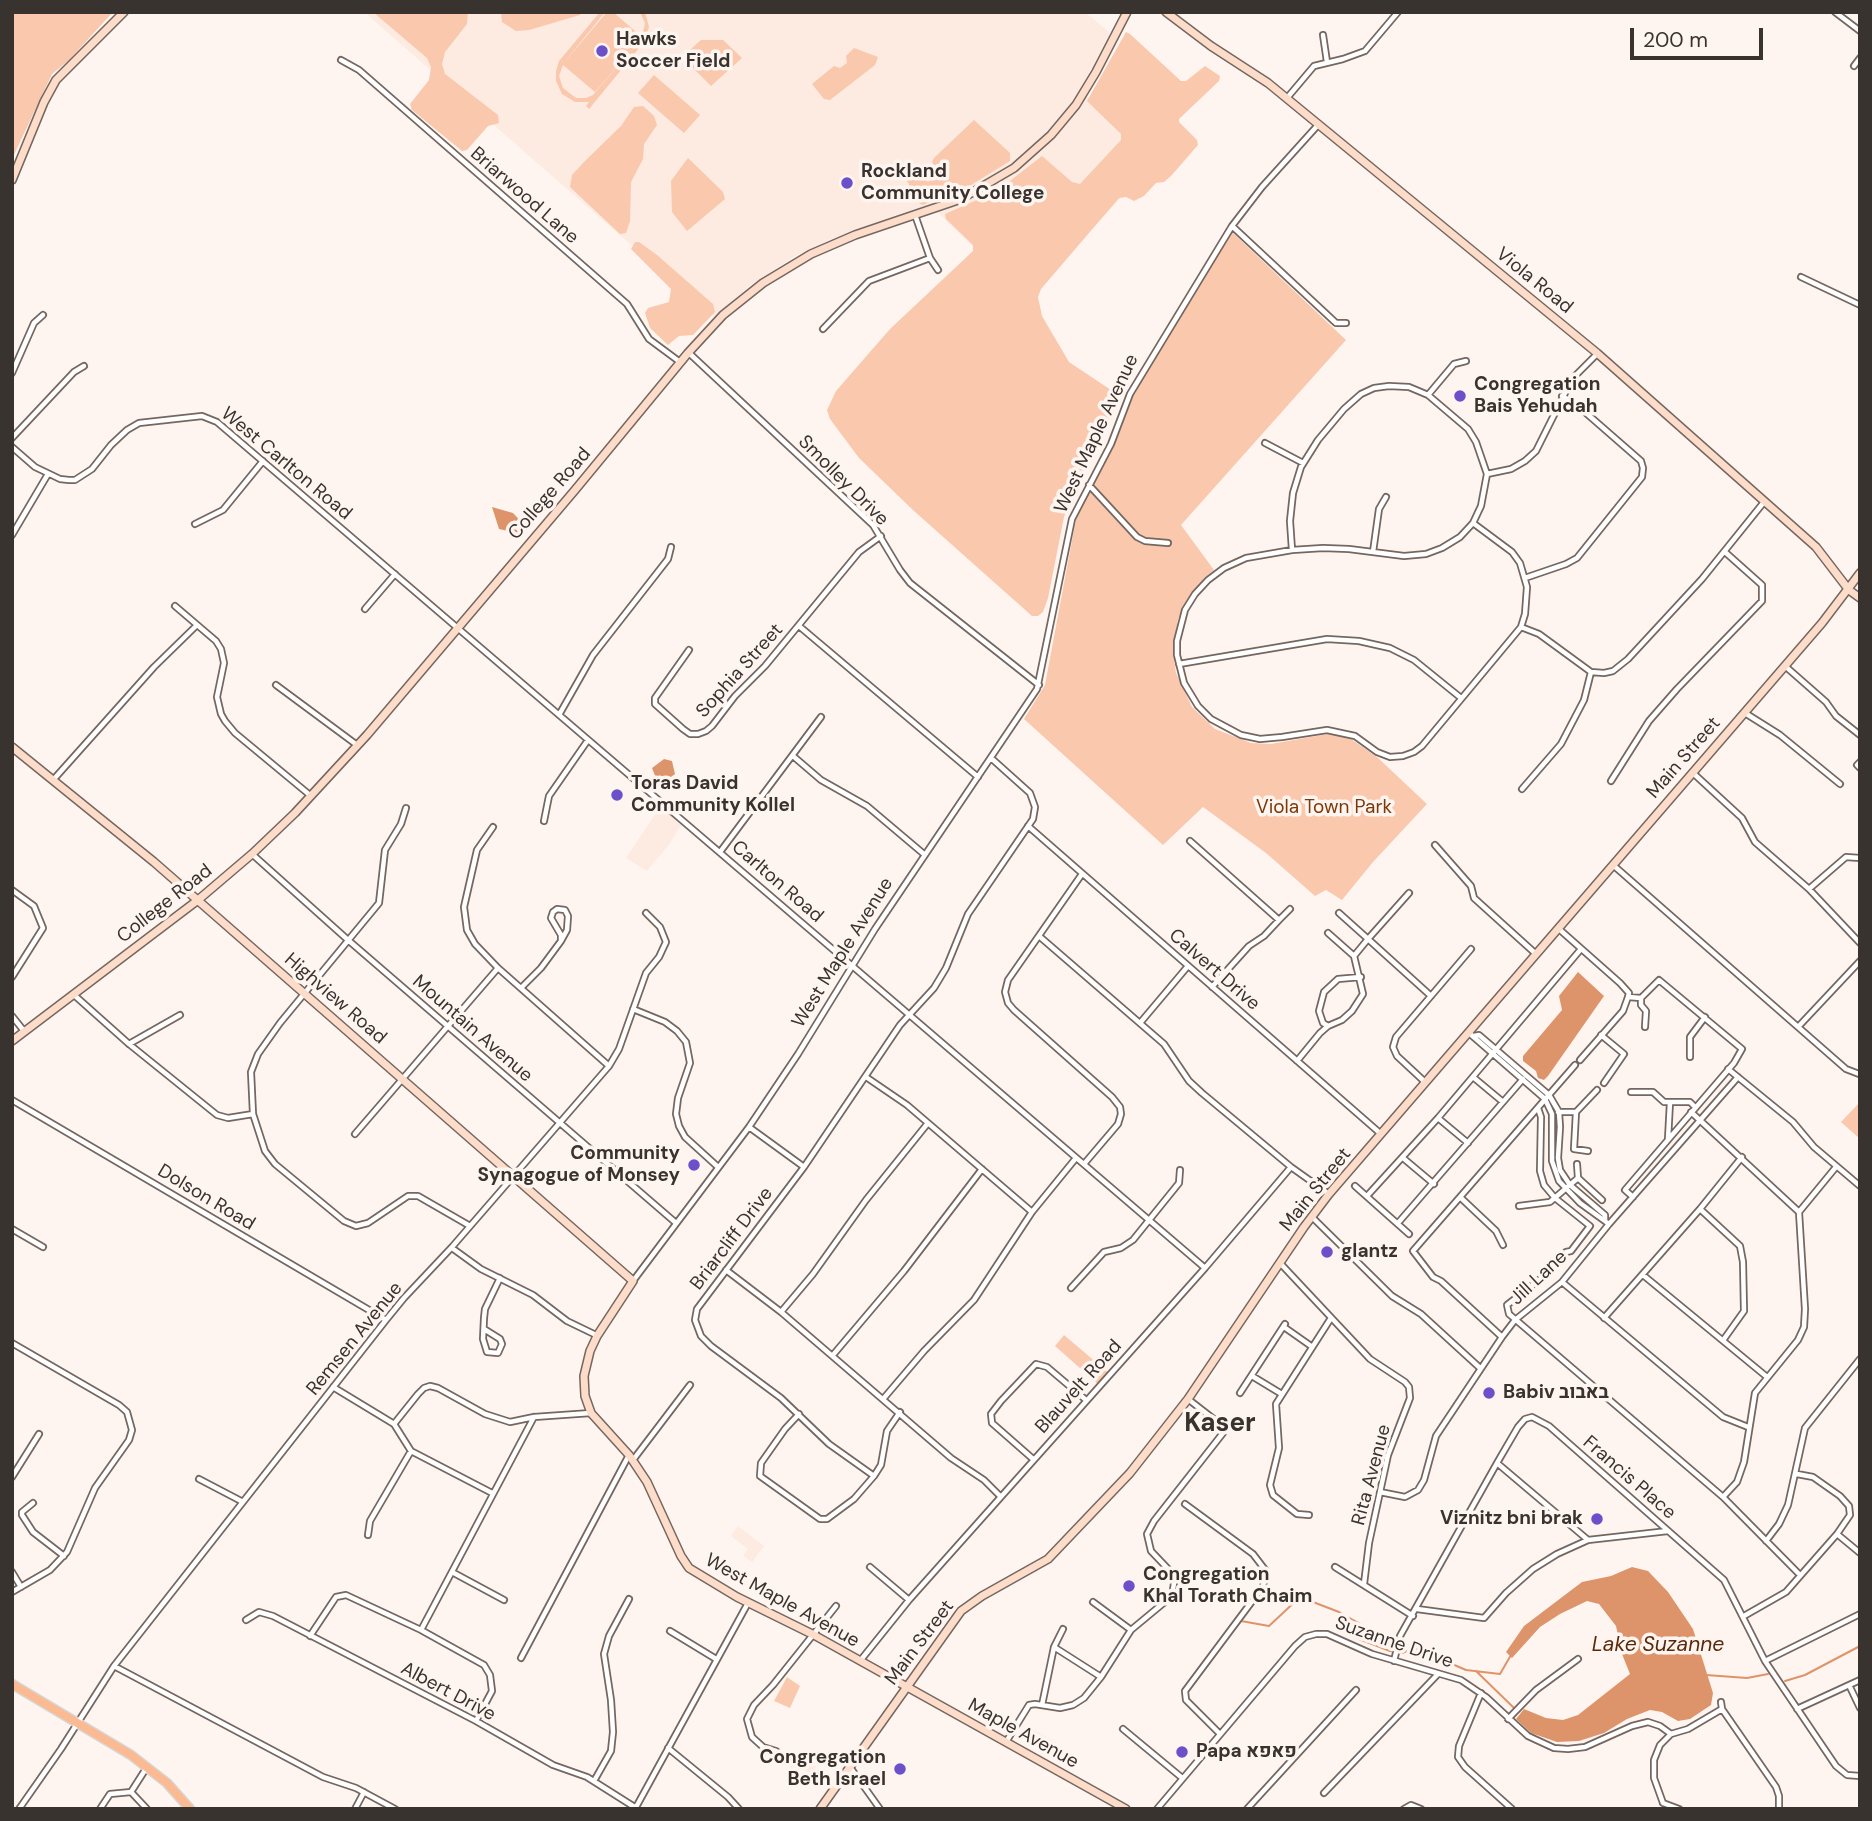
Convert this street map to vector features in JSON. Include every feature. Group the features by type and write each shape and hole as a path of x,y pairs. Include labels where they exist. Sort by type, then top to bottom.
{"main road":[{"path":"12,1684 148,1767 167,1783 190,1809"}],"street":[{"path":"12,180 44,102 56,80 124,12"},
{"name":"College Road","path":"12,1041 198,900 312,797 575,491 713,325 743,298 788,266 833,244 949,204 982,188 1014,167 1043,144 1084,93 1127,12"},
{"name":"Viola Road","path":"1166,12 1287,99 1597,353 1816,547 1849,590 1860,598"},
{"path":"1287,99 1314,66 1343,60 1365,51 1398,12"},
{"path":"1835,12 1860,31"},
{"path":"1323,36 1327,62"},
{"path":"1854,66 1860,58"},
{"name":"Briarwood Lane","path":"341,60 356,68 627,304 649,339 680,362"},
{"name":"West Maple Avenue","path":"905,1687 689,1568 647,1482 631,1458 591,1413 584,1396 584,1376 597,1336 633,1281 749,1126 798,1054 852,965 1039,685 1072,519 1111,444 1135,384 1232,226 1262,187 1318,125"},
{"path":"915,215 930,258 938,270"},
{"path":"1232,226 1336,323 1346,323"},
{"path":"823,329 869,281 930,258"},
{"path":"1801,277 1860,305"},
{"path":"12,373 34,323 43,314"},
{"name":"Smolley Drive","path":"688,353 860,512 881,536 910,583 1039,685"},
{"path":"1487,474 1511,469 1536,451 1562,396 1580,370 1597,353"},
{"path":"1428,395 1454,364 1466,361"},
{"path":"12,438 74,372 84,366"},
{"path":"1292,550 1290,521 1293,493 1303,463 1326,430 1361,394 1374,388 1409,387 1428,395 1468,429 1476,442 1487,474 1481,506 1473,523 1460,537 1443,548 1426,554 1404,556 1323,548 1246,558 1224,568 1195,594 1185,610 1177,641 1184,684 1198,706 1211,719 1241,735 1260,738 1327,730 1355,736 1377,752 1390,757 1403,756 1422,746 1521,626 1527,599 1520,563 1512,552 1473,523"},
{"path":"1525,578 1577,558 1642,477 1641,461 1578,406 1562,396"},
{"name":"West Carlton Road","path":"48,474 60,479 75,480 92,469 111,445 139,423 184,416 209,417 458,626"},
{"path":"1265,443 1303,463"},
{"path":"12,447 25,460 48,474 12,535"},
{"path":"195,524 223,510 263,461"},
{"path":"1089,485 1137,537 1145,541 1168,543"},
{"path":"1373,552 1380,509 1386,497"},
{"path":"1521,626 1539,634 1591,672 1604,673 1621,666 1726,552 1765,501"},
{"name":"Sophia Street","path":"689,650 655,698 655,704 690,734 698,734 712,726 859,552 881,536"},
{"path":"559,715 593,655 668,559 671,547"},
{"path":"1611,780 1649,721 1707,655 1762,601 1762,585 1726,552"},
{"name":"Main Street","path":"820,1809 961,1611 982,1596 1048,1559 1115,1491 1188,1399 1329,1194 1426,1082 1472,1034 1558,929 1849,590 1860,573"},
{"path":"365,609 395,574"},
{"path":"175,606 216,641 223,656 217,697 220,714 225,722 312,797"},
{"path":"54,779 154,667 197,625"},
{"path":"799,625 978,776"},
{"name":"Carlton Road","path":"458,626 1205,1268"},
{"path":"1179,664 1326,639 1359,641 1390,648 1415,660 1461,698"},
{"path":"1784,666 1860,735"},
{"path":"1522,789 1561,744 1584,700 1591,672"},
{"path":"276,685 357,746"},
{"path":"1744,712 1780,735 1840,784"},
{"path":"720,852 821,717"},
{"path":"544,821 549,796 588,740"},
{"name":"Highview Road","path":"12,747 198,900 633,1281"},
{"path":"793,756 821,780 867,806 925,855"},
{"path":"991,758 1026,788 1033,798 1035,812 1028,826"},
{"path":"1860,762 1857,765 1860,768"},
{"path":"1693,772 1742,818 1755,842 1809,889 1860,943"},
{"path":"406,808 401,824 385,850 379,902 258,1054 251,1072 253,1114 265,1151 275,1164 344,1221 356,1226 368,1223 408,1196 418,1196 470,1226"},
{"name":"Calvert Drive","path":"1028,826 1381,1135"},
{"name":"Briarcliff Drive","path":"874,1476 829,1444 799,1414 710,1346 697,1328 697,1309 804,1167 909,1014 934,988 946,968 968,914 1028,826"},
{"path":"493,827 477,850 464,907 467,930 475,944 498,968 609,1066"},
{"path":"1190,841 1279,920"},
{"path":"1435,845 1471,886 1474,898 1536,955"},
{"name":"Mountain Avenue","path":"252,854 676,1223"},
{"path":"1809,889 1846,857 1860,858"},
{"path":"1613,865 1846,1069 1859,1074"},
{"path":"1082,874 1008,980 1005,992 1008,1003 1120,1107 1118,1124 1084,1165"},
{"path":"12,890 34,906 43,928 12,977"},
{"path":"1354,956 1409,893"},
{"path":"521,988 541,968 561,941 567,930 568,916 565,910 557,909 552,912 551,918 561,935 561,941"},
{"path":"1212,987 1249,946 1264,936 1290,909"},
{"name":"Remsen Avenue","path":"19,1809 114,1666 386,1320 609,1066 620,1049 646,973 664,949 666,942 660,927 646,913"},
{"path":"1339,913 1431,996"},
{"path":"1558,929 1628,995 1641,998"},
{"path":"1297,1061 1328,1027 1342,1020 1360,1000 1363,988 1354,956 1328,933"},
{"path":"1039,936 1164,1044 1189,1081 1202,1093 1291,1167 1329,1194"},
{"path":"1426,1082 1398,1056 1393,1047 1396,1037 1471,949"},
{"path":"1367,1196 1438,1118 1581,949"},
{"path":"1798,1027 1860,961"},
{"path":"1140,1023 1188,966"},
{"path":"355,1134 498,968"},
{"path":"1328,1027 1323,1023 1319,1012 1324,992 1338,979 1361,977"},
{"path":"1633,1197 1625,1190 1742,1049 1660,980 1641,998 1641,1005 1646,1011 1645,1027"},
{"path":"73,994 129,1044 217,1115 228,1118 253,1114"},
{"path":"1580,1060 1623,1011 1628,995"},
{"path":"633,1009 665,1022 677,1031 685,1042 690,1063 678,1098 679,1126 685,1137 718,1167"},
{"path":"129,1044 180,1015"},
{"path":"12,1016 24,1031"},
{"path":"1690,1057 1690,1037 1705,1017"},
{"path":"1472,1034 1479,1035 1547,1097 1559,1112 1558,1158 1568,1187"},
{"path":"1601,1035 1624,1054 1604,1083"},
{"path":"1502,1337 1441,1281 1433,1277 1413,1251 1575,1065"},
{"path":"1728,1069 1793,1122 1814,1147 1860,1186"},
{"path":"866,1077 907,1105 1032,1212"},
{"path":"1473,1077 1503,1102"},
{"path":"1398,1223 1525,1077"},
{"name":"Jill Lane","path":"1380,1492 1405,1497 1418,1490 1424,1480 1436,1436 1515,1320 1562,1282 1607,1222 1633,1197 1738,1077"},
{"path":"1588,1151 1574,1149 1576,1112 1597,1090"},
{"path":"1631,1092 1653,1092 1664,1102 1690,1102 1700,1120 1799,1212 1804,1327 1798,1340 1767,1377 1753,1399 1744,1462 1737,1482 1723,1497"},
{"path":"1547,1097 1552,1114 1552,1161 1559,1181 1605,1215 1607,1222"},
{"name":"Dolson Road","path":"12,1100 386,1320"},
{"path":"1668,1139 1670,1102"},
{"path":"1538,1108 1541,1117 1540,1171 1544,1185 1555,1198 1590,1226 1553,1269 1507,1305 1509,1314 1723,1497 1800,1575"},
{"path":"1552,1114 1576,1112"},
{"path":"1438,1118 1468,1143"},
{"path":"781,1312 813,1274 866,1200 929,1123"},
{"path":"749,1126 804,1167"},
{"path":"1604,1318 1742,1157"},
{"path":"884,1398 924,1351 974,1300 1032,1212 1076,1158"},
{"path":"1403,1158 1434,1184"},
{"path":"1577,1164 1578,1178 1602,1200"},
{"name":"Blauvelt Road","path":"859,1662 909,1600 1205,1268 1291,1167"},
{"path":"1799,1212 1836,1167"},
{"path":"833,1355 904,1271 982,1169"},
{"path":"1071,1287 1104,1252 1128,1245 1179,1183 1180,1170"},
{"path":"1519,1206 1550,1202 1578,1178"},
{"path":"1355,1186 1409,1234"},
{"path":"1461,1198 1496,1231 1503,1245"},
{"path":"1700,1209 1740,1247 1743,1262 1744,1311 1724,1339"},
{"path":"1311,1217 1392,1296 1421,1314 1480,1368"},
{"path":"12,1229 43,1247"},
{"path":"452,1247 481,1269 533,1295 566,1321 597,1336"},
{"path":"1571,1251 1580,1259"},
{"name":"Rita Avenue","path":"1280,1263 1370,1359 1409,1387 1410,1398 1388,1455 1369,1544 1364,1584"},
{"path":"726,1270 781,1312 951,1458 984,1480 1000,1496"},
{"path":"1643,1275 1767,1377"},
{"path":"484,1329 500,1339 502,1344 498,1353 492,1354 484,1348 484,1329 488,1301 500,1278"},
{"path":"1562,1282 1723,1417 1748,1427"},
{"path":"1309,1515 1297,1514 1273,1494 1269,1485 1279,1448 1276,1404 1280,1393 1331,1318"},
{"path":"1240,1393 1284,1326 1311,1346"},
{"path":"12,1343 119,1405 127,1412 132,1430 129,1440 101,1476 74,1540 64,1556 50,1570 12,1592"},
{"path":"1766,1541 1779,1524 1788,1505 1797,1474 1805,1428 1860,1359"},
{"path":"1033,1459 992,1423 991,1414 1001,1401 1036,1364 1047,1367 1086,1400"},
{"path":"1252,1376 1280,1393"},
{"path":"521,1658 631,1458 690,1385"},
{"path":"394,1424 418,1394 430,1386 510,1422 534,1417 591,1413"},
{"path":"333,1387 394,1424 411,1451 464,1481 492,1493"},
{"path":"1006,1742 1026,1708 1032,1704 1060,1708 1073,1705 1089,1694 1131,1630 1168,1601 1174,1590 1171,1572 1148,1546 1149,1527 1223,1433 1220,1424 1188,1399"},
{"path":"799,1414 761,1464 760,1476 820,1519 827,1518 854,1499 874,1476 881,1465 887,1431 900,1412"},
{"path":"421,1630 534,1417"},
{"name":"Francis Place","path":"1394,1661 1400,1636 1497,1463 1518,1427 1531,1417 1539,1420 1724,1580 1765,1661 1836,1766 1847,1775 1860,1776"},
{"path":"12,1476 39,1434"},
{"path":"368,1535 370,1521 411,1451"},
{"path":"1497,1463 1588,1540"},
{"path":"1744,1616 1786,1592 1837,1534 1850,1515 1849,1506 1840,1496 1813,1478 1797,1474"},
{"path":"199,1479 243,1503"},
{"path":"33,1503 22,1515 33,1532 64,1556"},
{"path":"1185,1504 1253,1554 1266,1577 1262,1588 1185,1691 1186,1700 1220,1734"},
{"path":"1417,1609 1484,1618 1532,1569 1557,1554 1588,1540 1668,1531"},
{"path":"1837,1534 1860,1553"},
{"path":"870,1567 909,1600"},
{"path":"1335,1567 1413,1616"},
{"path":"12,1572 21,1587"},
{"path":"452,1572 504,1600"},
{"path":"310,1636 337,1597 346,1595 421,1630 484,1665 490,1675 492,1690 476,1721"},
{"path":"594,1781 611,1751 613,1732 604,1654 609,1636 629,1599"},
{"path":"635,1808 748,1602"},
{"path":"1093,1602 1131,1630"},
{"path":"776,1751 763,1747 752,1737 747,1719 754,1704 836,1606"},
{"name":"Albert Drive","path":"246,1620 259,1612 267,1613 476,1721 553,1765 594,1781 635,1808"},
{"path":"1765,1661 1860,1614"},
{"path":"1042,1705 1054,1647 1063,1629"},
{"path":"670,1632 716,1659"},
{"name":"Suzanne Drive","path":"1157,1809 1181,1777 1305,1637 1316,1634 1327,1634 1372,1654 1461,1680 1481,1693 1528,1737 1540,1743 1568,1749 1585,1747 1632,1726 1648,1722 1671,1734"},
{"path":"1054,1647 1101,1677"},
{"path":"1508,1719 1536,1690 1578,1659"},
{"path":"114,1666 323,1777 364,1792 396,1809"},
{"path":"1324,1793 1439,1673"},
{"path":"1797,1709 1860,1680"},
{"path":"1849,1685 1860,1708"},
{"name":"Maple Avenue","path":"905,1687 1126,1809"},
{"path":"1247,1809 1356,1690"},
{"path":"1481,1693 1459,1746 1458,1757 1465,1767 1512,1809"},
{"path":"1721,1702 1722,1709 1776,1787 1779,1809"},
{"path":"1679,1809 1661,1806 1654,1778 1654,1760 1660,1745 1671,1734 1688,1729 1722,1709"},
{"path":"1123,1729 1181,1777"},
{"path":"668,1748 739,1809"},
{"path":"849,1766 880,1809"},
{"path":"131,1792 148,1767"},
{"path":"100,1809 110,1794 131,1792"},
{"path":"131,1792 147,1809"},
{"path":"355,1809 364,1792"},
{"path":"1404,1809 1411,1805 1421,1809"}],"shaded area":[{"name":"Rockland Community College","path":"364,12 1085,12 1110,33 1080,90 1155,161 1027,299 930,205 831,239 797,255 749,286 714,317"},
{"path":"660,807 681,825 647,871 626,858"},
{"path":"738,1526 764,1546 752,1562 743,1556 748,1549 731,1536"},
{"path":"1031,1728 1059,1744 1054,1754 1025,1739"},
{"path":"800,1754 816,1767 810,1774 802,1768 793,1780 784,1774"}],"green space":[{"path":"12,12 113,12 69,60 52,74 12,159"},
{"path":"373,12 468,12 467,24 445,52 442,64 445,74 498,115 499,123 488,126 467,150 462,151 412,110 410,104 429,80 431,67 427,58"},
{"path":"501,12 580,12 580,15 529,30 516,31 502,22"},
{"name":"Hawks Soccer Field","path":"600,12 605,12 563,64 607,12 613,12 642,37 645,23 640,12 645,12 649,27 644,42 589,109 586,106 589,102 575,102 562,94 556,81 559,61","holes":["642,38 593,95 576,98 563,88 559,76 563,65 595,92"]},
{"path":"1126,32 1181,81 1186,81 1205,66 1220,76 1219,81 1179,119 1197,140 1198,145 1171,176 1164,182 1156,183 1144,196 1134,201 1126,197 1119,198 1041,289 1038,297 1042,316 1069,362 1117,394 1119,399 1064,517 1043,612 1032,616 859,458 830,419 827,410 836,391 890,329 973,251 973,245 946,219 945,214 988,195 1005,201 1008,196 1006,184 1042,156 1072,182 1080,184 1121,140 1121,134 1087,101"},
{"path":"701,40 723,40 742,58 711,86 682,57"},
{"path":"854,48 878,57 875,65 830,100 824,99 812,84 834,66 840,68 847,63 846,56"},
{"path":"654,75 700,115 684,133 638,93"},
{"path":"643,106 654,116 657,125 644,144 643,159 631,182 630,221 626,233 620,234 570,187 572,175 621,126 634,107"},
{"path":"974,120 1010,153 1010,161 971,185 920,204 906,179 916,171 928,182 938,175 932,162 934,158"},
{"path":"688,158 723,192 725,199 687,231 672,212 671,181"},
{"name":"Viola Town Park","path":"1232,232 1346,340 1181,525 1214,570 1186,601 1178,619 1173,653 1176,673 1192,707 1215,729 1251,743 1271,744 1328,734 1345,735 1377,757 1427,804 1342,900 1326,890 1315,896 1266,853 1203,807 1163,845 1024,719 1045,685 1076,519 1113,444 1134,385"},
{"path":"635,242 657,255 713,304 715,312 693,335 679,336 668,345 650,328 645,313 648,308 669,302 671,289 631,249"},
{"path":"1860,1102 1860,1139 1841,1122"},
{"path":"1064,1335 1110,1374 1099,1385 1055,1346"},
{"path":"787,1677 800,1686 790,1708 774,1701"}],"water":[{"path":"492,507 513,513 529,530 517,533 499,529"},
{"path":"664,759 672,761 675,774 667,780 656,778 652,768"},
{"path":"1578,972 1604,996 1548,1076 1544,1080 1538,1078 1536,1071 1523,1061 1523,1056 1562,1010 1559,996"},
{"name":"Lake Suzanne","path":"1632,1567 1648,1571 1668,1592 1693,1629 1713,1693 1711,1705 1690,1719 1678,1721 1662,1712 1650,1710 1627,1719 1604,1733 1579,1741 1557,1742 1531,1733 1516,1719 1524,1709 1546,1718 1563,1720 1578,1715 1630,1674 1616,1626 1599,1604 1587,1601 1540,1627 1512,1658 1506,1652 1524,1626 1582,1582 1611,1576"}],"waterway":[{"path":"1241,1621 1269,1626 1300,1597 1339,1612 1362,1625 1359,1639 1390,1651 1402,1653 1415,1648 1466,1670 1500,1674 1511,1655"},
{"path":"1785,1681 1805,1675 1860,1646"},
{"path":"1476,1671 1514,1708"},
{"path":"1706,1675 1747,1678 1768,1674"}],"place":[{"name":"Hawks Soccer Field","path":"602,51"},
{"name":"Rockland Community College","path":"847,183"},
{"name":"Congregation Bais Yehudah","path":"1460,396"},
{"name":"Toras David Community Kollel","path":"617,795"},
{"name":"Community Synagogue of Monsey","path":"694,1165"},
{"name":"glantz","path":"1327,1252"},
{"name":"Babiv באבוב","path":"1489,1393"},
{"name":"Viznitz bni brak","path":"1597,1519"},
{"name":"Congregation Khal Torath Chaim","path":"1129,1586"},
{"name":"Papa פאפא","path":"1182,1752"},
{"name":"Congregation Beth Israel","path":"900,1769"}],"district":[{"name":"Kaser","path":"1220,1424"}]}
